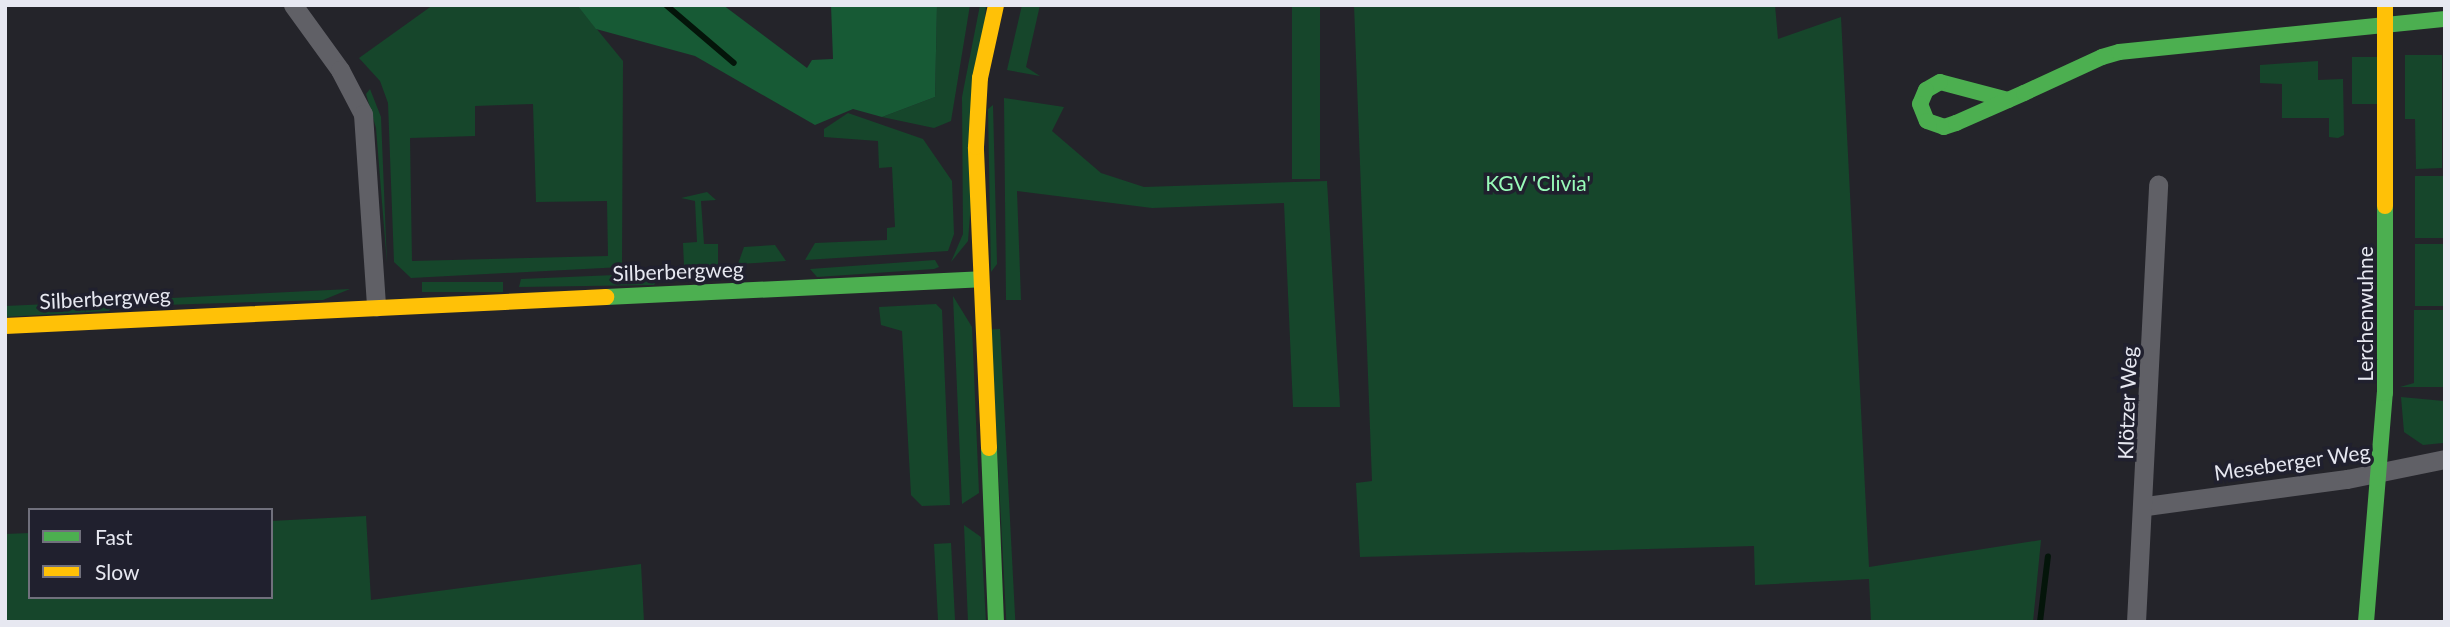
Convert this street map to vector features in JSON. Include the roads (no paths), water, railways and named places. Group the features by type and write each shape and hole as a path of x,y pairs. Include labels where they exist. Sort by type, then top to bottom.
{"street":[{"path":"293,5 363,114 376,307"},
{"path":"996,5 977,111 981,279 996,622"},
{"path":"2008,100 1940,82 1926,90 1920,107 1927,121 1944,127 2008,100 2119,51 2385,13 2445,19"},
{"name":"Lerchenwuhne","path":"2366,622 2381,472 2385,13"},
{"name":"Klötzer Weg","path":"2136,622 2146,506 2158,185"},
{"name":"Silberbergweg","path":"5,326 981,279"},
{"name":"Meseberger Weg","path":"2146,506 2381,472 2445,459"}],"waterway":[{"path":"666,5 734,63"},
{"path":"2040,622 2048,556"}],"park label":[{"name":"KGV 'Clivia'","path":"1538,183"}]}
